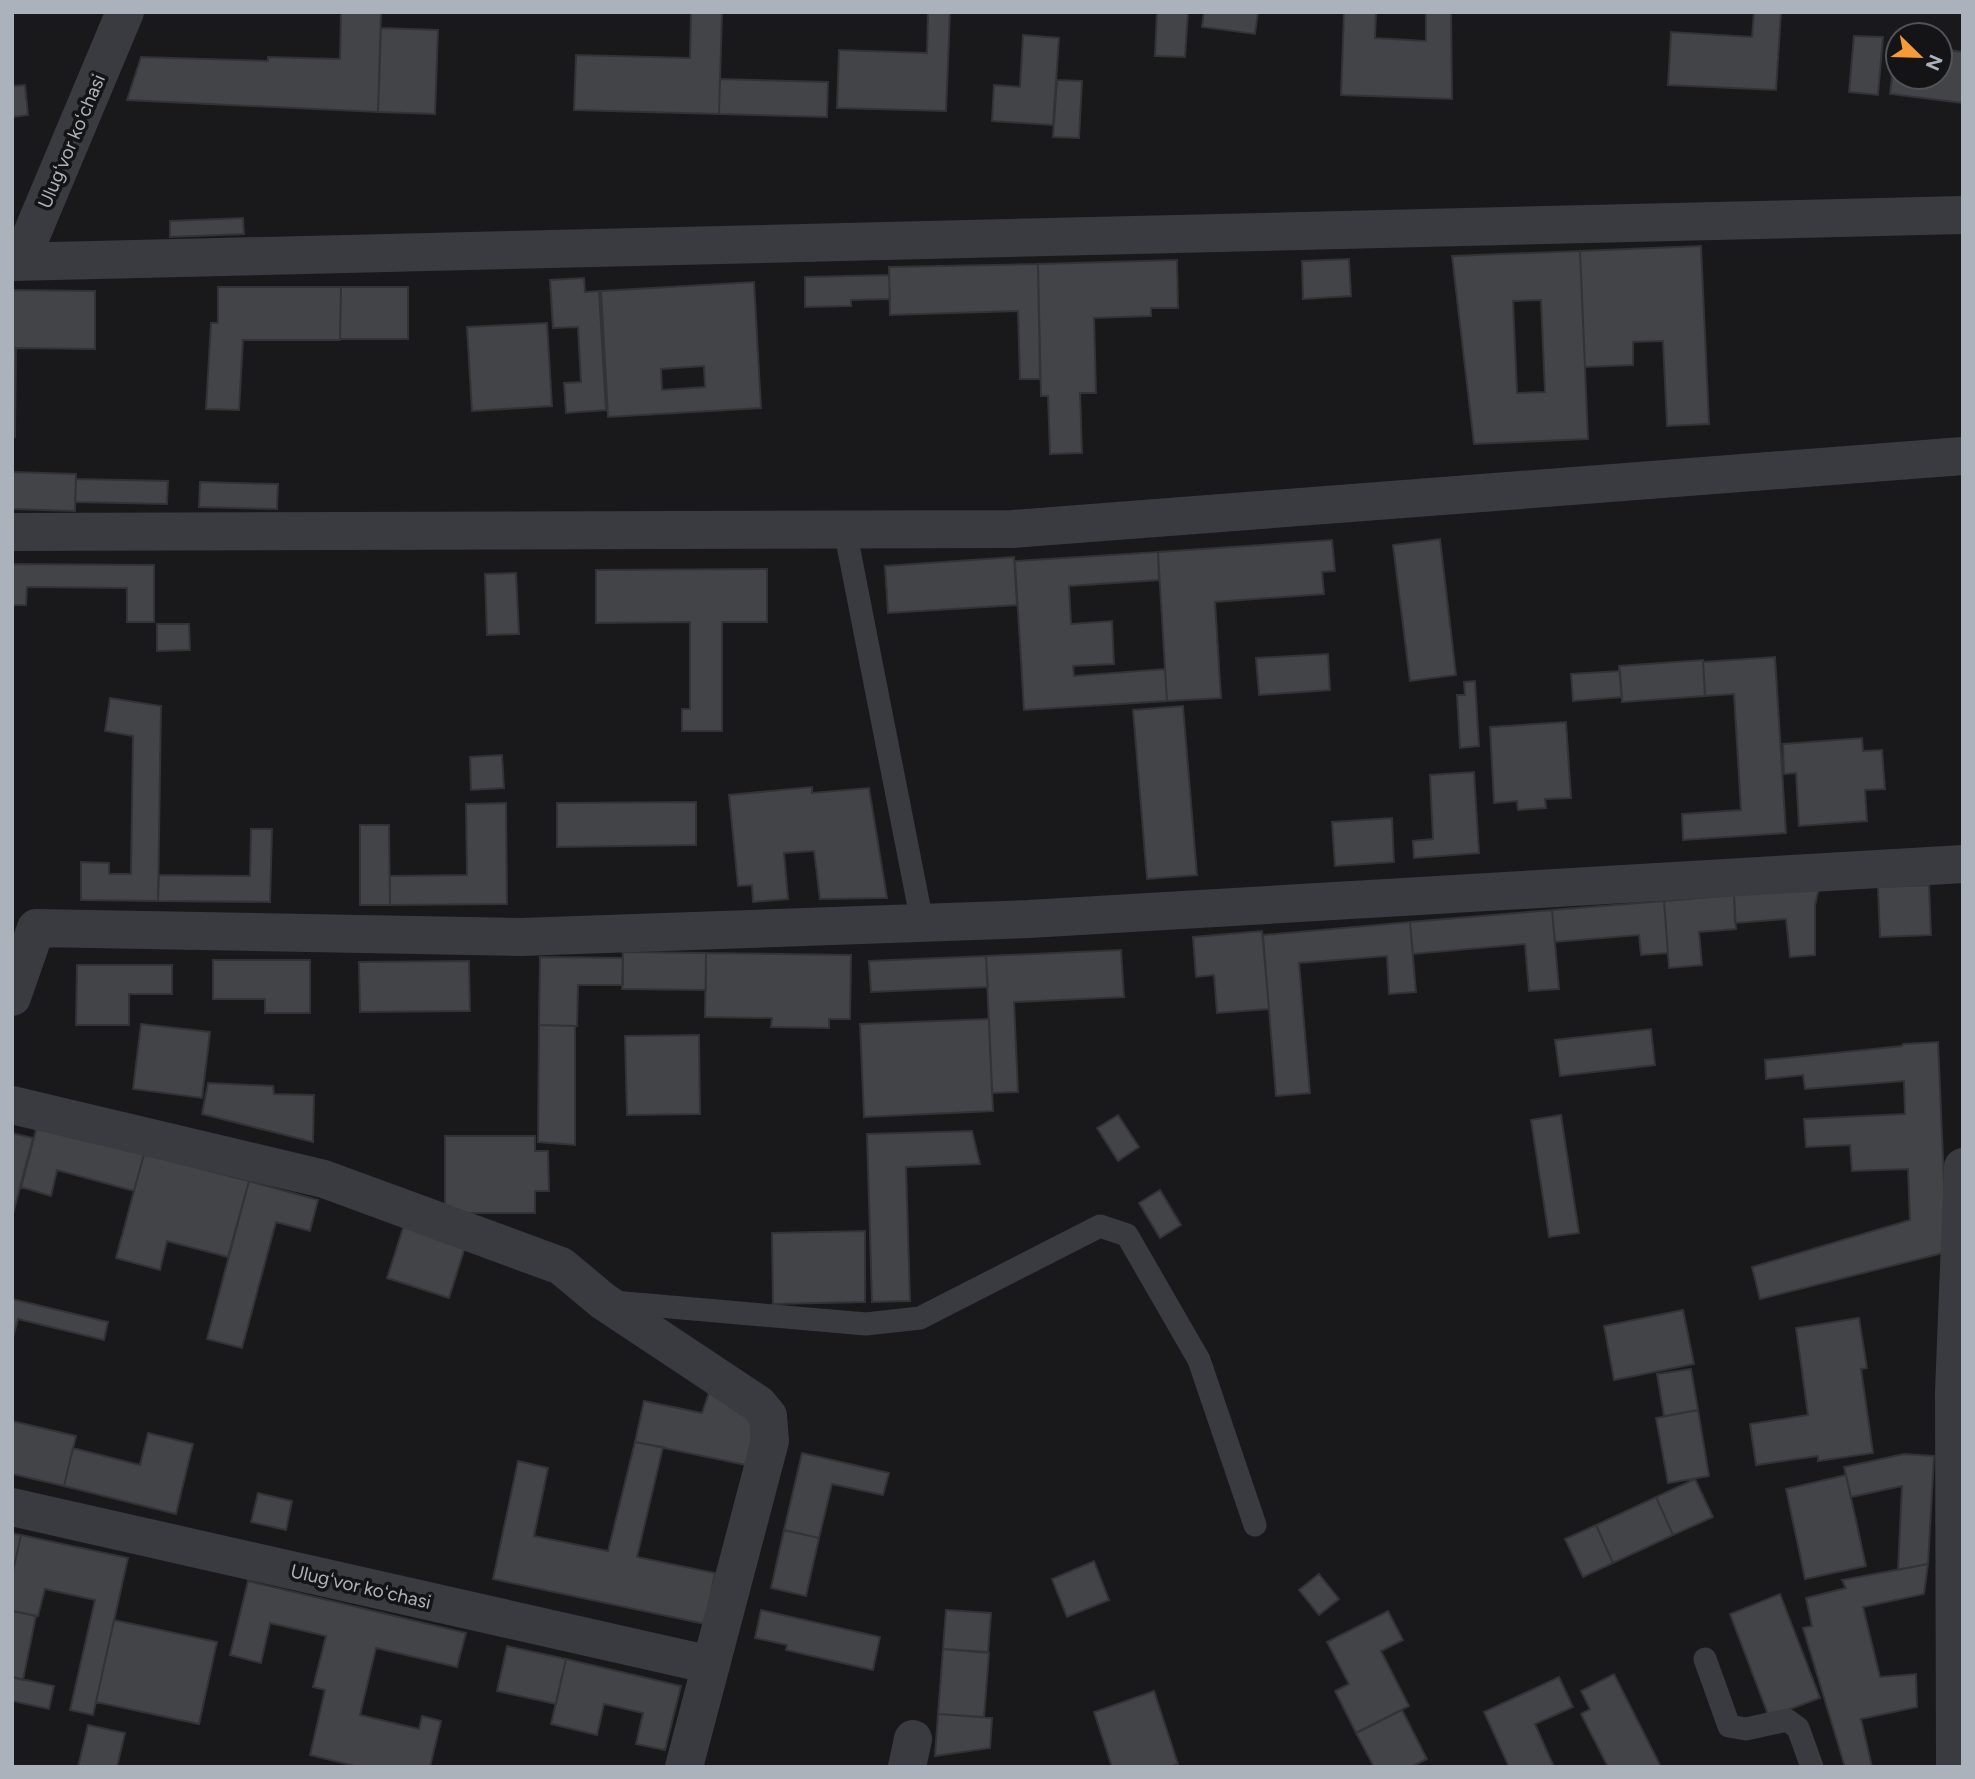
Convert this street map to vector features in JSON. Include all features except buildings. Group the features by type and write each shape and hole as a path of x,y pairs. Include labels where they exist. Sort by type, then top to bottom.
{"street":[{"name":"Ulugʻvor koʻchasi","path":"16,262 125,12"},
{"path":"16,262 1963,215"},
{"path":"12,532 1013,529 1963,456"},
{"path":"12,997 36,928 521,937 1029,919 1963,864"},
{"path":"12,1105 324,1179 561,1266 603,1301 758,1404 768,1416 769,1441 684,1767"},
{"path":"1955,1767 1954,1392 1963,1167"},
{"name":"Ulugʻvor koʻchasi","path":"12,1507 711,1665"}],"lane":[{"path":"845,530 922,922"},
{"path":"603,1301 866,1324 920,1318 1100,1226 1127,1235 1199,1360 1255,1525"},
{"path":"1705,1659 1729,1726 1746,1729 1787,1720 1798,1728 1812,1767"}]}
